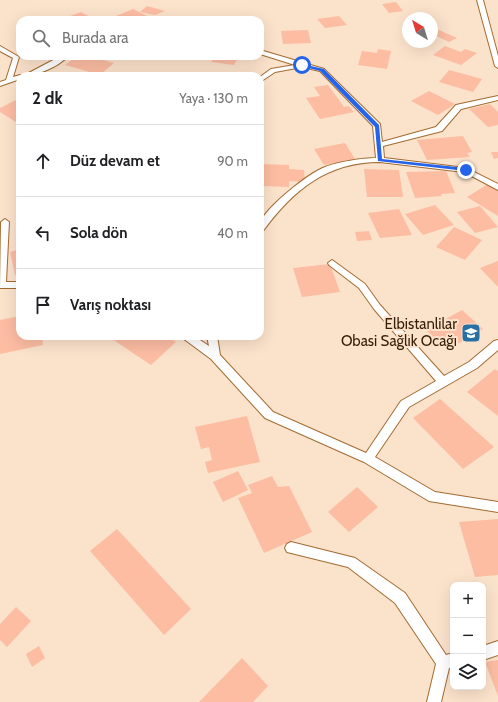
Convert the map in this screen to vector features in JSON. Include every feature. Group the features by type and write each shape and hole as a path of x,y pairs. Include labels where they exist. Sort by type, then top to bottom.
{"lane":[{"path":"480,0 498,66"},
{"path":"0,48 16,57 9,80"},
{"path":"264,53 322,70 377,126 380,160"},
{"path":"35,72 59,60"},
{"path":"264,77 273,70 302,65"},
{"path":"0,84 16,78"},
{"path":"378,145 438,129 459,107 498,98"},
{"path":"264,224 274,210 296,189 327,168 368,160 380,160 466,170 498,187"},
{"path":"5,222 1,285 16,285"},
{"path":"332,263 362,286 377,307 444,382"},
{"path":"193,340 215,356 269,415 368,459 433,497 498,508"},
{"path":"213,340 215,356"},
{"path":"368,459 405,404 474,365 498,344"},
{"path":"291,548 351,562 400,598 448,662 434,702"},
{"path":"486,652 498,648"}],"building":[{"path":"396,2 403,11 389,13 382,4"},
{"path":"147,6 165,11 155,15 140,12"},
{"path":"133,9 147,16 116,16"},
{"path":"81,12 88,16 70,16"},
{"path":"339,16 347,25 325,28 317,19"},
{"path":"308,30 311,43 283,44 281,31"},
{"path":"438,30 457,38 449,42 438,37"},
{"path":"445,46 461,52 465,49 477,53 461,65 433,55"},
{"path":"378,49 391,51 387,69 358,65 362,51 377,53"},
{"path":"72,60 104,60 114,63 104,72 90,72 65,65"},
{"path":"212,60 237,60 234,65 211,62"},
{"path":"449,70 482,79 473,92 439,82"},
{"path":"328,85 344,107 349,106 354,112 320,119 306,98 320,96 314,87"},
{"path":"429,91 455,104 438,115 411,101"},
{"path":"16,100 16,122 0,112 0,108"},
{"path":"490,104 498,112 498,125 488,127 469,109"},
{"path":"463,136 472,152 467,153 470,157 427,160 417,140"},
{"path":"345,143 355,159 324,165 314,149"},
{"path":"491,152 498,152 498,158 494,159"},
{"path":"264,164 289,165 289,169 304,170 305,182 289,181 289,187 264,186"},
{"path":"364,169 399,170 403,197 367,197"},
{"path":"446,171 455,193 441,194 442,196 415,198 406,172"},
{"path":"488,184 498,190 498,216 467,197"},
{"path":"435,205 454,225 423,235 405,214"},
{"path":"480,206 498,227 475,233 457,212"},
{"path":"399,209 412,235 380,238 368,213"},
{"path":"454,227 482,240 465,260 436,247"},
{"path":"369,231 372,240 357,241 355,232"},
{"path":"16,250 16,275 15,275 10,252"},
{"path":"498,261 498,287 480,268"},
{"path":"330,264 340,292 302,297 293,268"},
{"path":"462,310 483,329 447,350 426,330"},
{"path":"16,317 16,340 42,340 43,345 0,354 0,320"},
{"path":"114,340 173,340 176,342 151,365"},
{"path":"495,369 498,371 498,416 467,392"},
{"path":"440,399 494,447 463,469 413,418"},
{"path":"247,416 260,462 208,473 205,462 212,460 209,447 201,449 195,427"},
{"path":"238,471 248,490 223,502 213,482"},
{"path":"272,476 278,487 289,486 312,532 264,553 238,498 252,493 248,485"},
{"path":"357,487 378,507 349,532 328,512"},
{"path":"498,519 498,575 475,577 459,522"},
{"path":"117,529 191,609 164,635 90,551"},
{"path":"16,607 31,621 7,647 0,640 0,624"},
{"path":"39,646 45,658 32,667 26,654"},
{"path":"242,658 268,686 253,702 199,702"},
{"path":"498,660 498,696 486,665 486,662"}],"place":[{"name":"Elbistanlilar Obasi Sağlık Ocağı","path":"471,333"}],"route":[{"path":"302,65 322,70 377,126 380,160 466,170"}]}
